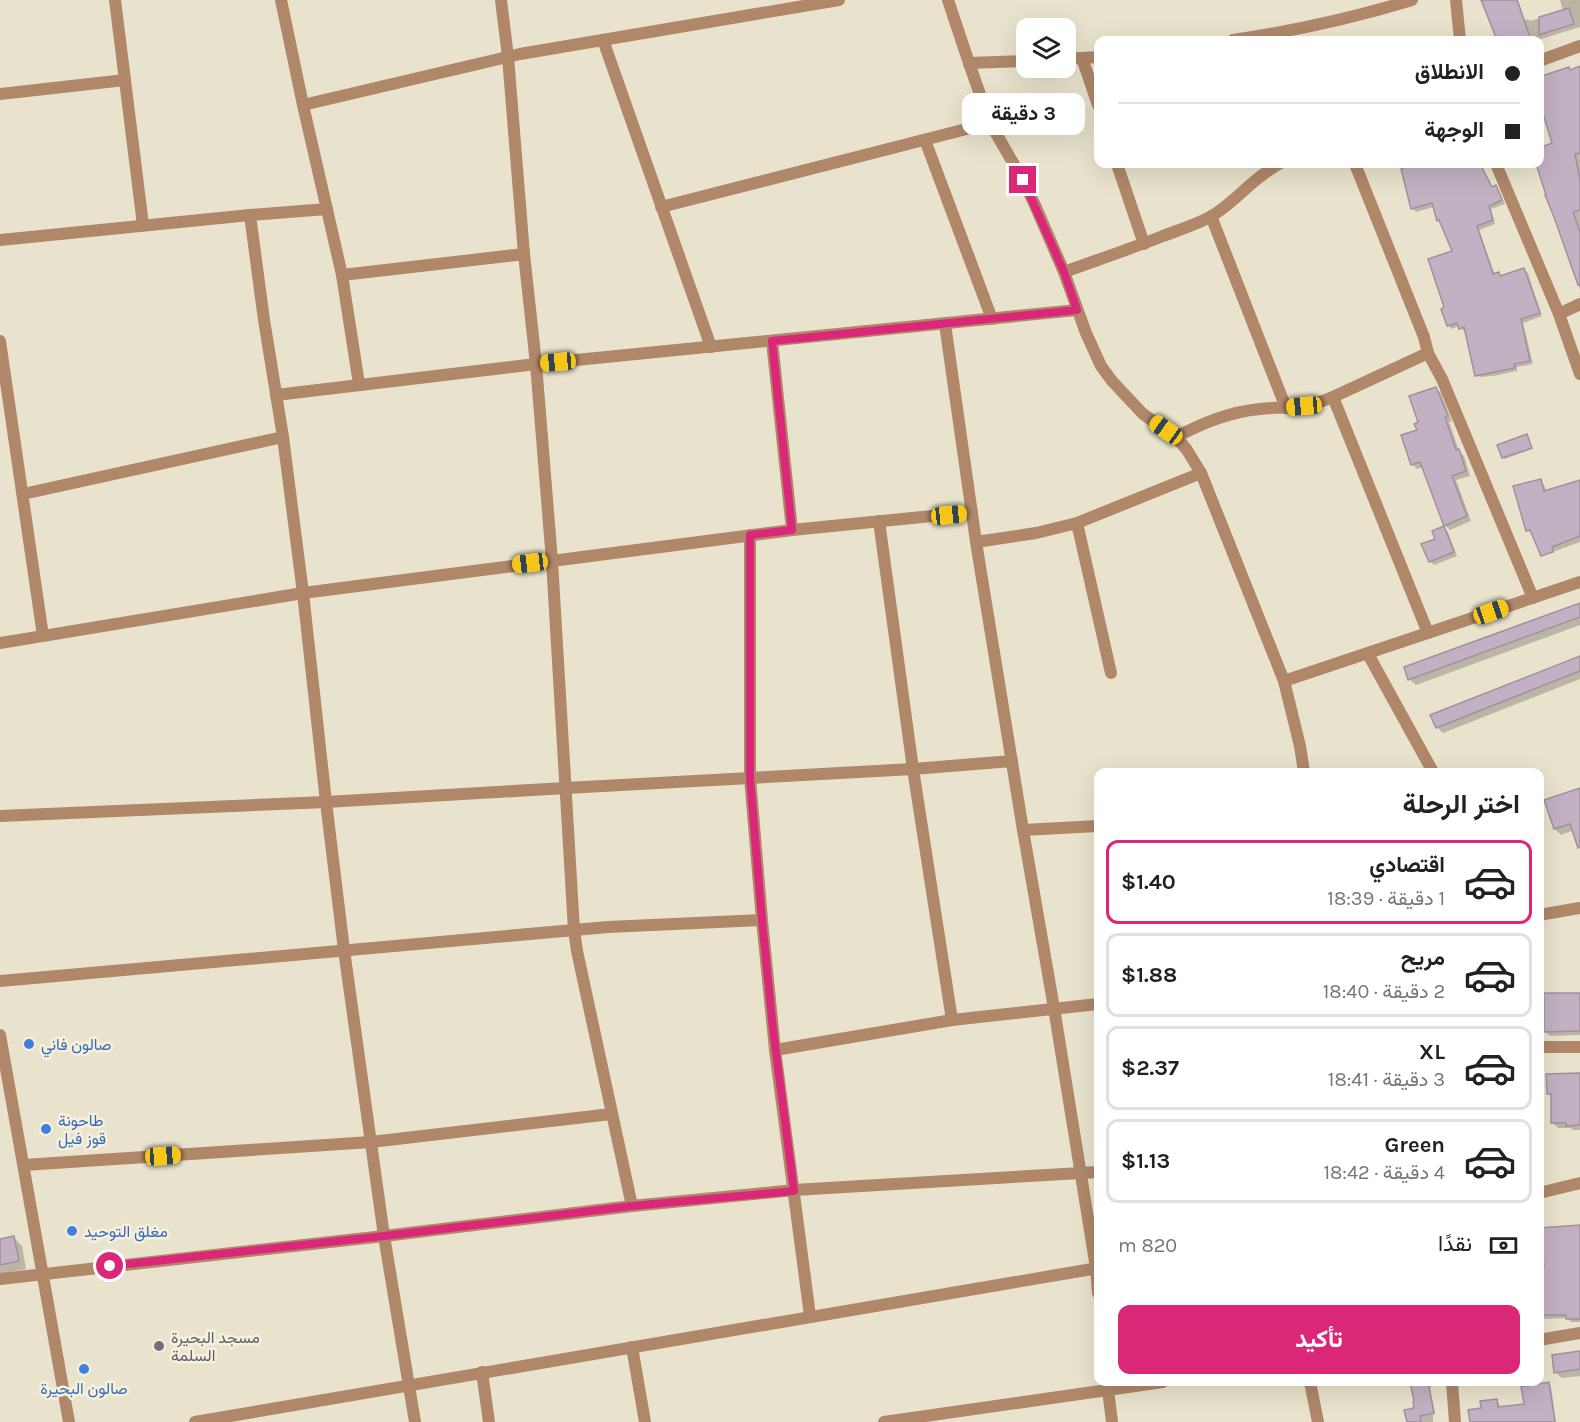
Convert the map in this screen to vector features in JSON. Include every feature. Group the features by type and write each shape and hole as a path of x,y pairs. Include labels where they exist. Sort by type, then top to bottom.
{"street":[{"path":"115,0 143,225"},
{"path":"281,0 342,274 359,384"},
{"path":"501,0 536,364 552,561 574,930 632,1206"},
{"path":"303,105 508,57 839,0"},
{"path":"948,0 990,123 1023,180 1064,272 1093,349 1112,381 1143,414 1176,437 1201,473 1284,681 1303,768"},
{"path":"1256,36 1351,17 1412,0"},
{"path":"1456,0 1460,36"},
{"path":"603,40 711,347"},
{"path":"1544,59 1580,46"},
{"path":"1076,58 1094,57"},
{"path":"1082,58 1094,93"},
{"path":"969,63 1016,61"},
{"path":"0,94 125,80"},
{"path":"661,207 990,123"},
{"path":"925,140 992,319"},
{"path":"1118,168 1144,244"},
{"path":"1064,272 1144,244 1211,216 1257,177 1272,168"},
{"path":"1357,168 1424,337 1428,353 1442,378 1533,598"},
{"path":"1498,168 1558,314 1580,374"},
{"path":"0,240 327,209"},
{"path":"250,215 303,592 344,950 384,1236 415,1422"},
{"path":"1211,216 1286,408"},
{"path":"342,274 524,254"},
{"path":"1558,314 1580,304"},
{"path":"276,395 536,364 1077,310"},
{"path":"945,324 976,542 1094,1251"},
{"path":"0,341 43,636"},
{"path":"772,341 792,530"},
{"path":"1176,437 1202,423 1222,416 1260,409 1304,406 1333,398 1428,353"},
{"path":"1333,398 1428,633"},
{"path":"23,494 283,437"},
{"path":"976,542 1035,533 1077,523 1201,473"},
{"path":"0,644 303,592 750,535 972,512"},
{"path":"879,521 913,769 952,1020"},
{"path":"1077,523 1111,673"},
{"path":"750,535 750,778 776,1050 810,1316"},
{"path":"1284,681 1580,582"},
{"path":"1368,654 1431,768"},
{"path":"0,816 326,802 913,769 1012,761"},
{"path":"1023,830 1094,826"},
{"path":"1544,914 1580,908"},
{"path":"0,981 618,926 762,920"},
{"path":"776,1050 952,1020 1094,1004"},
{"path":"0,1035 69,1422"},
{"path":"1544,1047 1580,1047"},
{"path":"24,1165 371,1142 611,1114"},
{"path":"0,1278 632,1206 794,1191 1094,1172"},
{"path":"1544,1192 1580,1183"},
{"path":"195,1422 1094,1269"},
{"path":"1544,1339 1580,1333"},
{"path":"632,1347 645,1422"},
{"path":"482,1372 489,1422"},
{"path":"884,1422 1107,1386 1112,1422"},
{"path":"1311,1386 1318,1422"},
{"path":"1452,1386 1455,1422"}],"building":[{"path":"1481,0 1517,0 1530,36 1495,36"},
{"path":"1569,8 1574,24 1539,35 1539,17"},
{"path":"1580,66 1580,153 1575,154 1580,180 1580,210 1573,212 1580,232 1580,285 1578,285 1545,195 1537,168 1544,168 1544,146 1552,143 1544,117 1544,75 1569,67 1570,70"},
{"path":"1482,168 1492,187 1496,185 1502,200 1489,206 1493,220 1477,226 1493,274 1499,272 1500,276 1524,268 1540,313 1521,319 1530,361 1514,364 1515,368 1475,376 1464,327 1459,329 1457,323 1447,326 1441,309 1444,307 1428,259 1452,251 1439,220 1437,221 1432,203 1411,209 1401,169"},
{"path":"1436,387 1448,416 1445,417 1456,450 1459,449 1466,471 1452,476 1467,516 1444,526 1420,462 1411,465 1401,435 1417,430 1414,424 1418,422 1409,396"},
{"path":"1527,434 1532,448 1502,458 1497,445"},
{"path":"1541,479 1544,491 1580,480 1580,536 1552,547 1553,552 1541,556 1530,530 1526,531 1513,486"},
{"path":"1444,526 1454,552 1429,562 1421,544 1435,539 1432,531"},
{"path":"1580,603 1580,617 1408,680 1404,667"},
{"path":"1580,656 1580,671 1436,728 1430,715"},
{"path":"1580,788 1580,847 1578,848 1570,824 1554,829 1544,800"},
{"path":"1544,993 1580,993 1580,1031 1544,1032"},
{"path":"1580,1073 1580,1125 1566,1126 1566,1123 1551,1123 1551,1094 1547,1094 1546,1074"},
{"path":"1580,1225 1580,1319 1566,1319 1566,1315 1544,1315 1544,1228"},
{"path":"14,1236 19,1261 0,1265 0,1239"},
{"path":"1580,1351 1580,1369 1554,1373 1552,1355"},
{"path":"1549,1382 1555,1422 1470,1422 1468,1410 1481,1408 1480,1401 1497,1399 1498,1407 1524,1404 1521,1387 1544,1386 1544,1383"},
{"path":"1411,1386 1429,1386 1434,1413 1420,1416 1421,1422 1407,1422 1404,1410 1414,1408"}],"place":[{"name":"صالون فاني","path":"29,1044"},
{"name":"طاحونة قوز فيل","path":"46,1129"},
{"name":"مغلق التوحيد","path":"72,1231"},
{"name":"مسجد البحيرة السلمة","path":"159,1346"},
{"name":"صالون البحيرة","path":"84,1369"}],"route":[{"path":"110,1266 632,1206 794,1191 773,1029 750,778 750,535 792,530 772,341 1077,310 1064,272 1023,180"}]}
